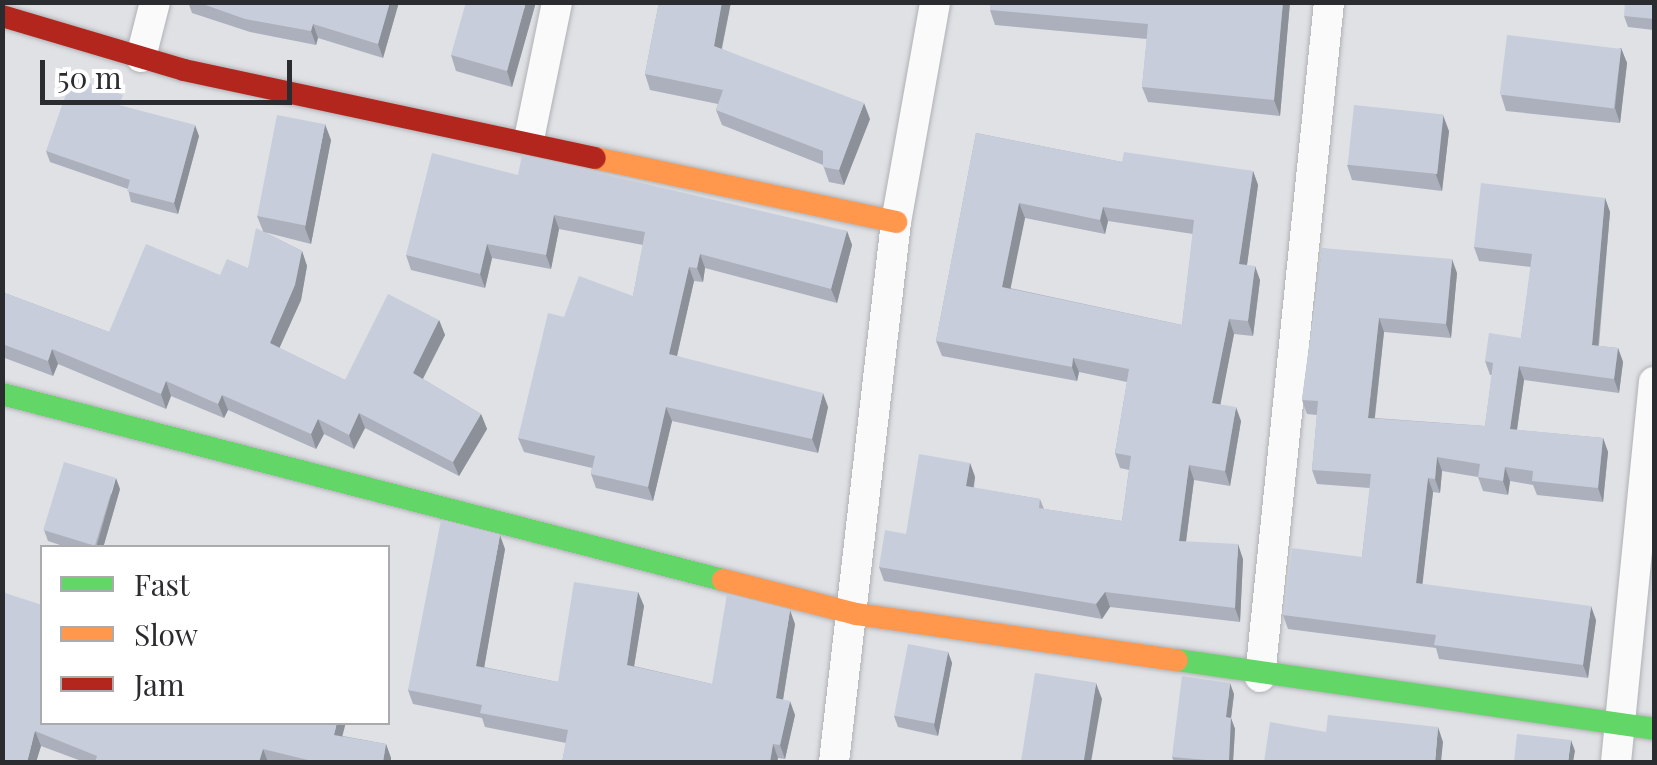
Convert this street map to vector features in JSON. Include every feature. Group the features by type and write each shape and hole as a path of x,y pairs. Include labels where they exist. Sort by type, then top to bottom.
{"street":[{"path":"141,57 155,2"},
{"path":"529,140 557,2"},
{"path":"834,762 856,614 896,222 935,2"},
{"path":"1260,676 1330,2"},
{"path":"2,16 141,57 896,222"},
{"path":"1616,762 1654,382"},
{"path":"2,394 856,614 1260,676 1654,729"}],"building":[{"path":"197,2 390,2 378,44 313,24 311,31 245,19"},
{"path":"466,2 526,2 507,71 451,55"},
{"path":"659,2 722,2 714,46 864,103 839,170 823,167 823,151 716,110 723,90 645,74"},
{"path":"990,2 1283,2 1274,100 1142,87 1148,24 990,10"},
{"path":"1625,2 1654,2 1654,19 1624,16"},
{"path":"1507,35 1621,49 1614,109 1500,95"},
{"path":"72,77 123,95 119,105 195,125 174,203 127,191 130,180 46,151"},
{"path":"1354,105 1444,114 1437,174 1348,165"},
{"path":"277,115 325,124 305,225 257,216"},
{"path":"976,133 1122,162 1124,152 1253,171 1239,264 1255,266 1248,321 1229,319 1212,403 1236,407 1225,471 1189,465 1179,541 1238,544 1235,608 1105,592 1096,604 879,567 885,530 906,534 919,454 970,463 966,486 1040,499 1039,508 1122,521 1131,456 1115,453 1129,369 1073,358 1072,367 936,341","holes":["1019,203 1100,220 1103,207 1194,220 1182,325 1002,287"]},
{"path":"432,153 518,175 522,155 847,231 831,289 700,254 697,268 689,267 669,354 823,393 812,439 666,407 648,487 591,474 595,456 518,438 548,313 564,317 579,276 633,296 645,232 554,215 546,255 487,244 480,274 406,255"},
{"path":"1481,183 1605,198 1592,345 1618,348 1614,379 1519,366 1510,429 1603,438 1598,488 1532,481 1533,471 1505,467 1503,481 1478,477 1480,464 1437,457 1435,479 1428,478 1416,583 1591,606 1583,665 1434,645 1436,635 1283,615 1292,548 1362,557 1371,474 1312,470 1318,401 1302,400 1322,248 1452,259 1446,324 1379,318 1368,418 1485,426 1493,363 1485,361 1489,333 1521,338 1532,254 1474,247"},
{"path":"256,228 302,251 295,285 270,343 345,380 388,294 439,320 413,373 481,414 453,462 359,413 349,435 318,419 311,434 222,395 218,404 166,381 161,394 52,349 48,361 2,344 2,292 109,332 146,244 220,275 227,259 248,268"},
{"path":"64,462 116,478 93,545 43,530"},
{"path":"441,520 500,535 476,666 558,682 574,582 638,592 627,665 712,684 727,594 790,610 776,698 790,701 780,745 773,744 770,762 562,762 568,730 480,713 482,705 408,690"},
{"path":"2,592 40,604 40,725 336,725 334,735 386,744 383,762 316,762 263,749 259,762 95,762 97,756 35,731 27,762 2,762"},
{"path":"908,644 948,652 934,723 894,716"},
{"path":"1035,673 1096,683 1084,762 1021,762"},
{"path":"1182,676 1230,683 1226,717 1231,718 1229,762 1172,757"},
{"path":"1328,715 1438,727 1435,762 1264,762 1270,722 1326,732"},
{"path":"1517,734 1571,740 1568,762 1514,762"}],"traffic: fast":[{"path":"2,394 723,580"},
{"path":"1177,660 1654,729"}],"traffic: slow":[{"path":"595,158 896,222"},
{"path":"723,580 856,614 1177,660"}],"traffic: jam":[{"path":"2,16 184,70 595,158"}]}
